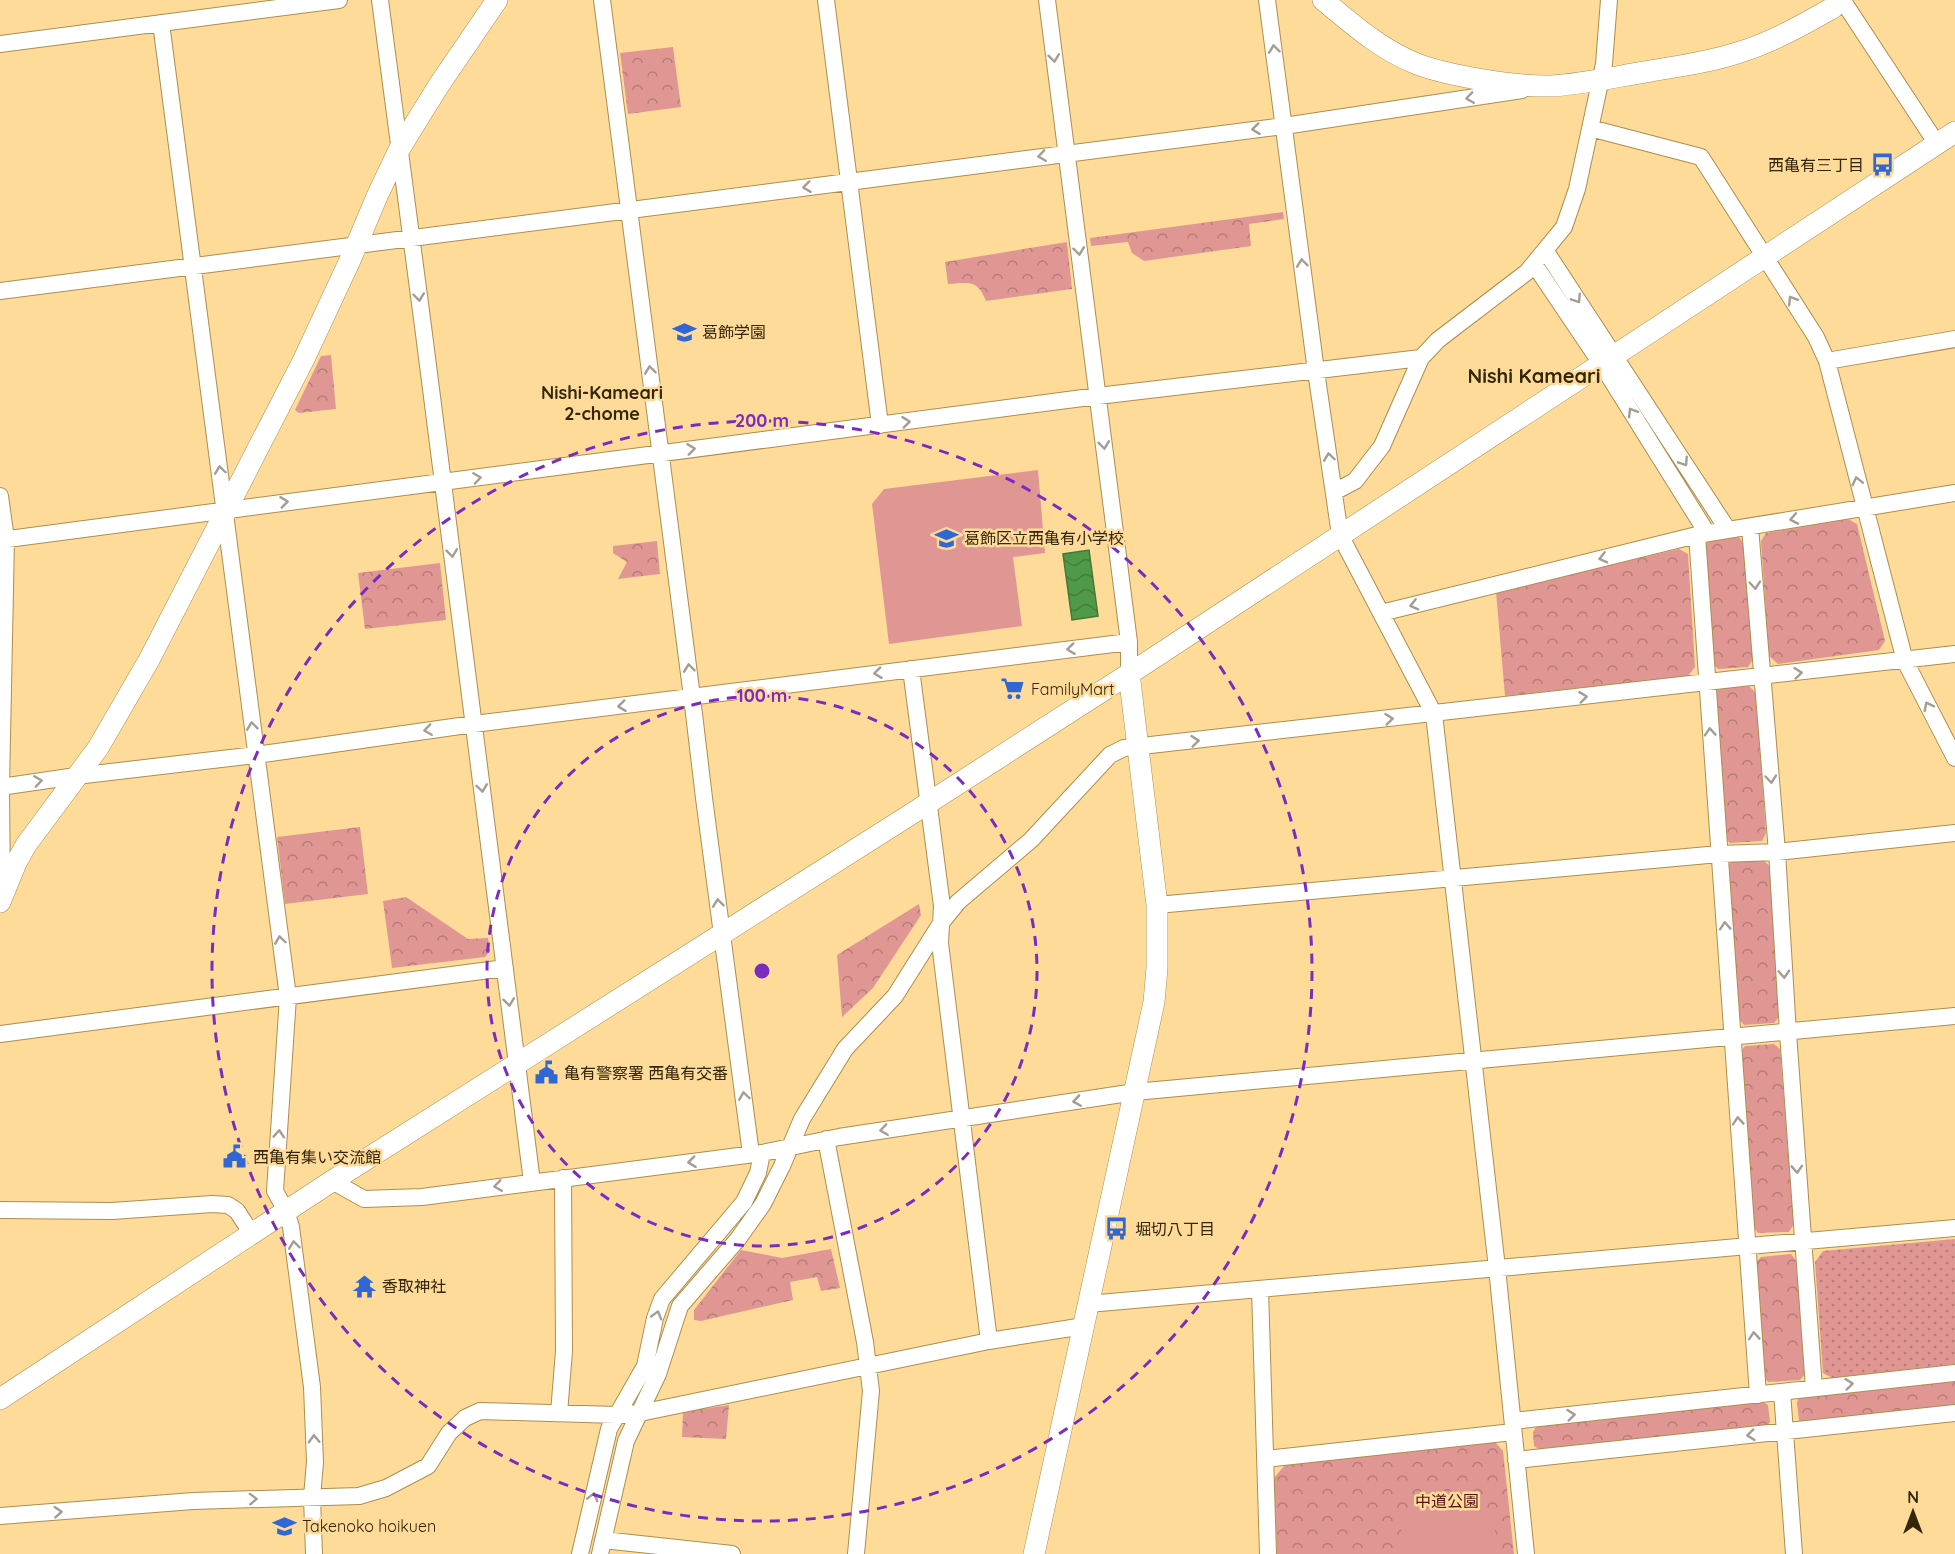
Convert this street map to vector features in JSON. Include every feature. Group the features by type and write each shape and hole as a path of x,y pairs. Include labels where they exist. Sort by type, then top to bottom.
{"street":[{"path":"0,44 339,0"},
{"path":"380,0 532,1182"},
{"path":"1,898 26,845 98,748 149,660 304,359 400,148 439,85 497,0"},
{"path":"580,1554 609,1429 645,1365 652,1341 655,1318 662,1299 744,1202 758,1173 704,798 603,0"},
{"path":"826,0 880,425"},
{"path":"1034,1554 1154,1002 1157,968 1156,905 1129,673 1129,642 1047,0"},
{"path":"1267,0 1340,535 1434,714 1497,1268 1526,1554"},
{"path":"1323,0 1370,38 1394,54 1416,64 1471,77 1548,86"},
{"path":"1334,492 1355,481 1382,446 1421,358 1438,340 1527,272 1564,227 1577,189 1604,64 1609,0"},
{"path":"0,291 1284,126 1601,79 1701,62 1740,52 1774,39 1838,2 1937,144"},
{"path":"161,23 288,997 275,1191 286,1211 291,1227 312,1387 315,1462 312,1497 314,1554"},
{"path":"1590,128 1701,157 1815,337 1827,361 1905,661 1955,759"},
{"path":"0,1399 332,1181 1129,673 1955,132"},
{"path":"1545,250 1702,534 1707,683 1758,1395"},
{"path":"1534,264 1608,361 1728,530"},
{"path":"1827,361 1955,339"},
{"path":"3,539 1098,396 1421,358"},
{"path":"1381,614 1702,534 1955,493"},
{"path":"0,496 3,539 1,898"},
{"path":"1750,527 1777,852 1802,1242 1814,1388"},
{"path":"1,787 474,724 1129,642"},
{"path":"732,1554 601,1547 626,1441 658,1374 680,1306 738,1239 763,1204 802,1119 845,1049 895,996 941,923 958,902 1031,840 1110,754 1124,748 1955,654"},
{"path":"911,669 942,906 940,943 989,1341"},
{"path":"1156,905 1719,854 1777,852 1955,833"},
{"path":"0,1034 505,968"},
{"path":"332,1181 364,1199 422,1197 756,1154 825,1139 1135,1092 1955,1016"},
{"path":"825,1139 868,1367 870,1400 856,1554"},
{"path":"560,1413 564,1351 563,1178"},
{"path":"0,1210 112,1211 212,1204 228,1205 237,1211 252,1234"},
{"path":"1088,1304 1955,1228"},
{"path":"1260,1289 1268,1554"},
{"path":"0,1516 193,1501 359,1496 386,1488 428,1466 449,1433 465,1418 480,1411 617,1415 640,1413 989,1341 1084,1326"},
{"path":"1264,1459 1814,1388 1955,1373"},
{"path":"1782,1392 1794,1554"},
{"path":"1516,1460 1955,1413"}],"green space":[{"path":"673,47 681,107 628,114 620,53"},
{"path":"1283,212 1284,219 1249,224 1251,246 1144,261 1132,253 1128,242 1091,246 1090,238"},
{"path":"1067,242 1072,289 986,301 979,289 972,284 948,284 945,262"},
{"path":"331,355 336,409 299,413 295,410 321,356"},
{"path":"1038,470 1045,553 1013,557 1022,626 889,644 872,504 884,489"},
{"path":"1848,519 1857,524 1885,641 1879,650 1778,664 1769,656 1761,541 1766,533"},
{"path":"1739,537 1745,545 1754,658 1748,667 1718,669 1711,662 1703,550 1708,541"},
{"path":"657,541 660,574 618,579 627,562 613,553 613,546"},
{"path":"1679,549 1688,554 1695,667 1688,676 1505,696 1496,592"},
{"path":"440,563 446,620 365,629 358,573"},
{"path":"1749,686 1756,693 1766,833 1762,841 1730,843 1721,835 1712,698 1719,688"},
{"path":"360,827 368,894 285,904 277,837"},
{"path":"1763,860 1770,866 1780,1016 1774,1023 1744,1025 1736,1016 1725,869 1731,862"},
{"path":"406,897 468,939 488,938 490,951 485,957 392,968 383,901"},
{"path":"919,904 921,915 873,988 842,1017 837,955"},
{"path":"1774,1044 1780,1049 1794,1224 1789,1232 1758,1233 1752,1225 1740,1052 1745,1046"},
{"path":"1955,1239 1955,1364 1832,1378 1823,1373 1815,1262 1823,1251"},
{"path":"831,1249 840,1288 821,1291 817,1277 790,1282 793,1300 701,1321 694,1320 694,1310 741,1250 782,1258"},
{"path":"1791,1254 1797,1262 1805,1374 1800,1380 1768,1382 1762,1375 1754,1264 1761,1257"},
{"path":"1955,1378 1955,1407 1805,1424 1799,1421 1797,1403 1799,1395"},
{"path":"1763,1402 1768,1405 1770,1422 1767,1426 1540,1450 1534,1446 1533,1432 1537,1425"},
{"path":"729,1405 726,1439 682,1437 683,1412"},
{"name":"中道公園","path":"1495,1442 1503,1451 1514,1554 1277,1554 1274,1478 1285,1465"},
{"path":"1493,1508 1497,1554 1404,1554 1400,1517"}],"water":[{"path":"1089,550 1098,616 1072,620 1063,554"}],"place":[{"name":"西亀有三丁目","path":"1882,165"},
{"name":"葛飾学園","path":"684,332"},
{"name":"葛飾区立西亀有小学校","path":"946,538"},
{"name":"FamilyMart","path":"1013,689"},
{"name":"亀有警察署 西亀有交番","path":"546,1073"},
{"name":"西亀有集い交流館","path":"235,1157"},
{"name":"堀切八丁目","path":"1117,1229"},
{"name":"香取神社","path":"364,1286"},
{"name":"Takenoko hoikuen","path":"284,1526"}],"district":[{"name":"Nishi Kameari","path":"1534,376"},
{"name":"Nishi-Kameari 2-chome","path":"602,403"}]}
